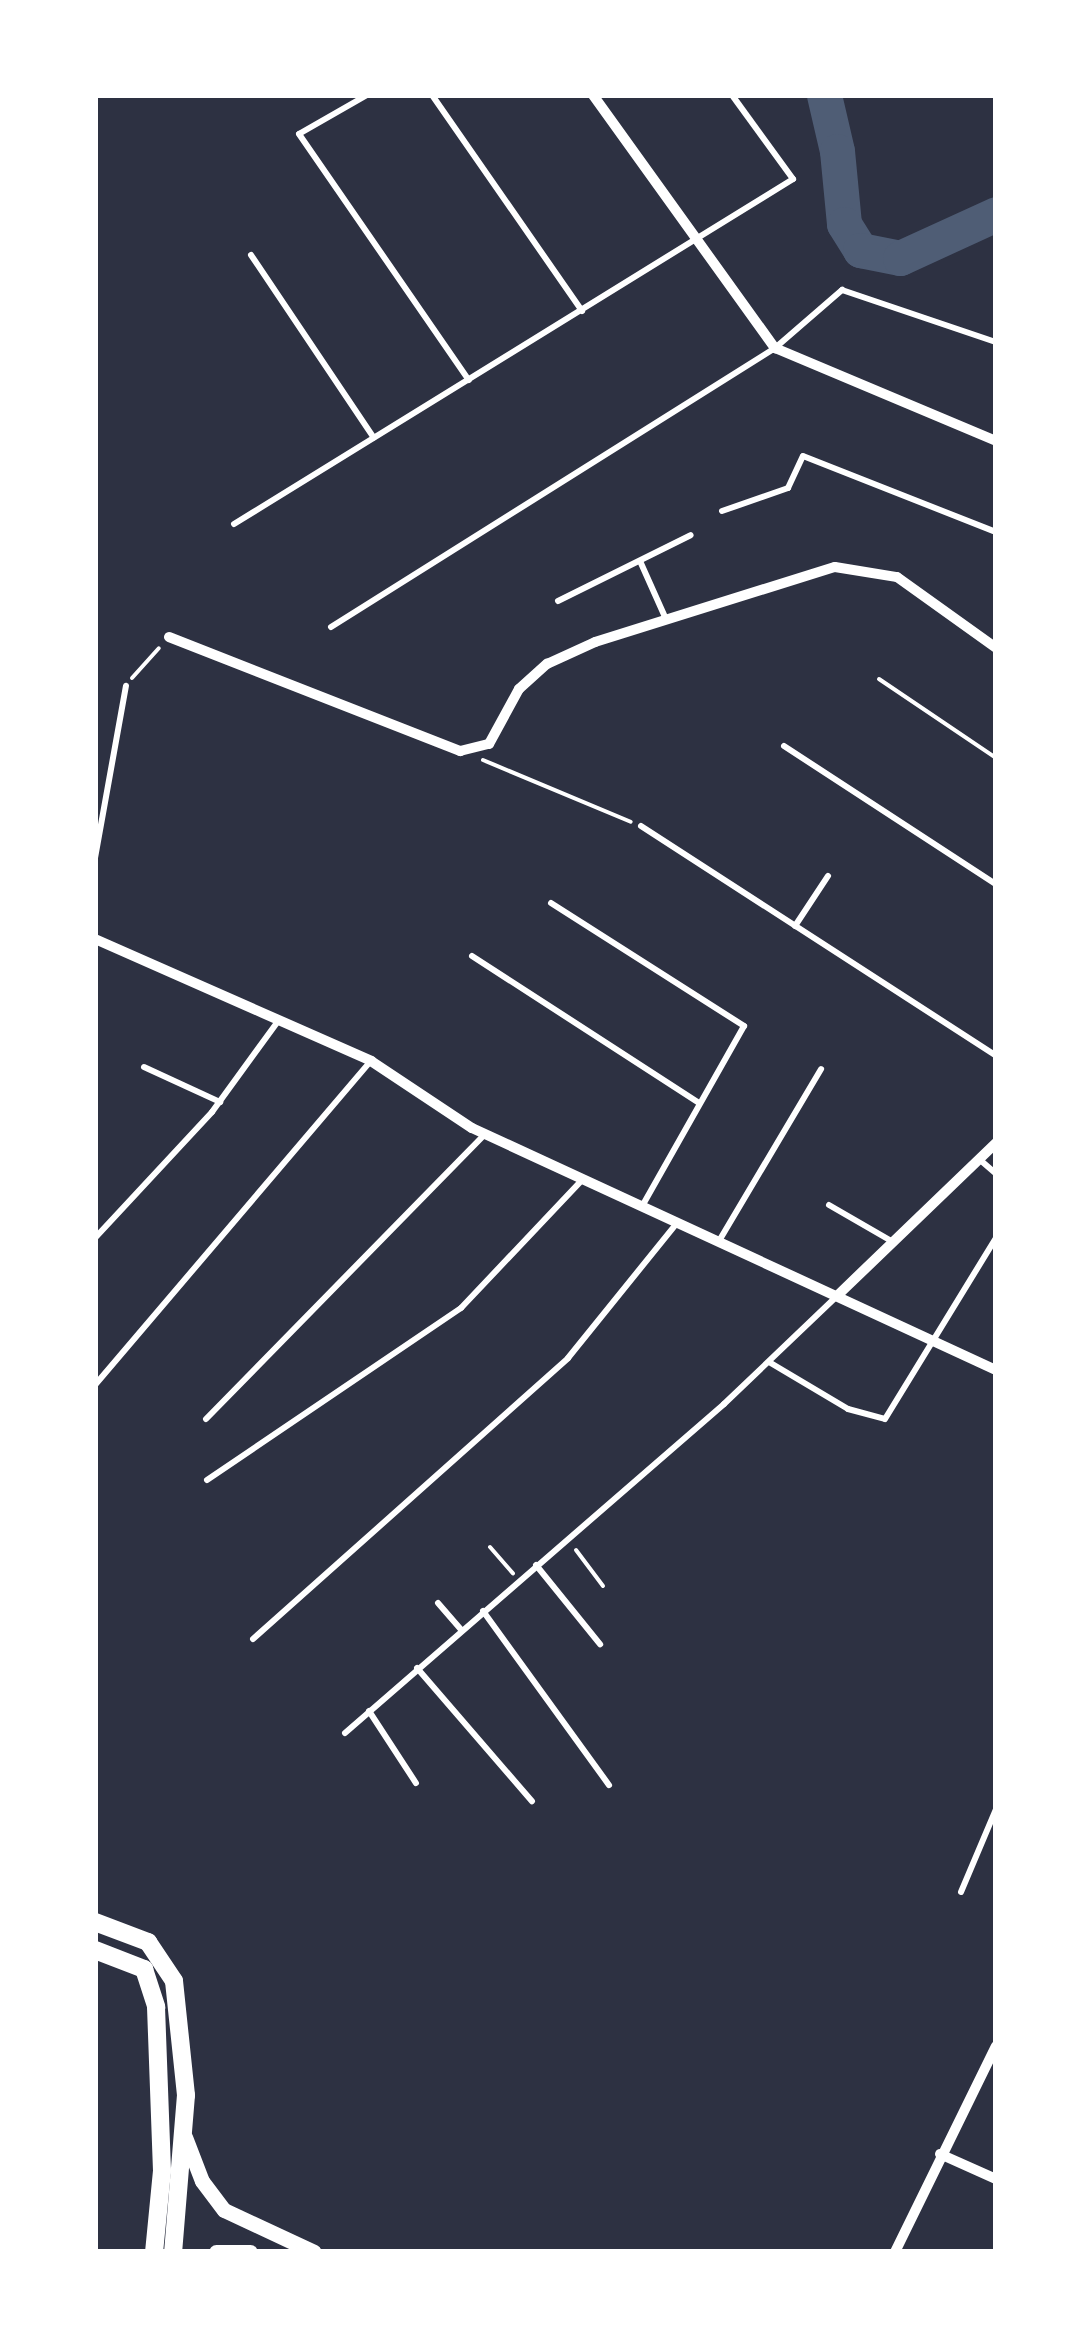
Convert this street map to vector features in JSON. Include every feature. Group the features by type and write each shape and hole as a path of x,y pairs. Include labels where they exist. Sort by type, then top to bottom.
{"main road":[{"path":"97,1922 148,1942 174,1981 185,2136 173,2252"},
{"path":"95,1950 144,1968 156,2007 162,2172 154,2252"}],"street":[{"path":"593,95 775,348 996,441"},
{"path":"169,637 460,751 489,744 519,689 547,664 667,620 835,567 897,578 996,648"},
{"path":"95,938 371,1061 485,1134 839,1294 996,1370"},
{"path":"839,1294 996,1143"},
{"path":"894,2252 996,2046"},
{"path":"185,2136 202,2182 224,2210 314,2252"},
{"path":"940,2154 996,2179"},
{"path":"216,2252 250,2252"}],"lane":[{"path":"367,95 299,134 469,380"},
{"path":"432,95 582,311"},
{"path":"234,524 793,179 732,95"},
{"path":"251,255 374,438"},
{"path":"331,628 775,348 842,290 996,342"},
{"path":"722,511 788,488 803,456 996,532"},
{"path":"558,602 691,536"},
{"path":"640,561 667,620"},
{"path":"95,858 126,686"},
{"path":"784,746 996,884"},
{"path":"641,826 996,1056"},
{"path":"795,926 828,876"},
{"path":"551,904 744,1026 642,1206"},
{"path":"472,956 700,1103"},
{"path":"95,1238 220,1102 279,1020"},
{"path":"95,1385 371,1061"},
{"path":"144,1067 220,1102"},
{"path":"719,1241 821,1069"},
{"path":"206,1419 485,1134"},
{"path":"979,1159 996,1174"},
{"path":"207,1480 461,1308 583,1179"},
{"path":"829,1205 893,1242"},
{"path":"253,1639 568,1358 678,1222"},
{"path":"768,1362 848,1408 886,1418 930,1337 996,1238"},
{"path":"344,1732 768,1362 839,1294"},
{"path":"536,1565 600,1644"},
{"path":"438,1602 461,1630"},
{"path":"482,1611 609,1785"},
{"path":"416,1668 532,1801"},
{"path":"369,1710 416,1783"},
{"path":"961,1892 996,1809"}],"path":[{"path":"126,686 169,637"},
{"path":"878,679 996,758"},
{"path":"460,751 641,826"},
{"path":"567,1538 603,1586"},
{"path":"490,1547 519,1580"}],"waterway":[{"path":"824,95 837,151 844,224 860,250 900,258 996,214"}]}
